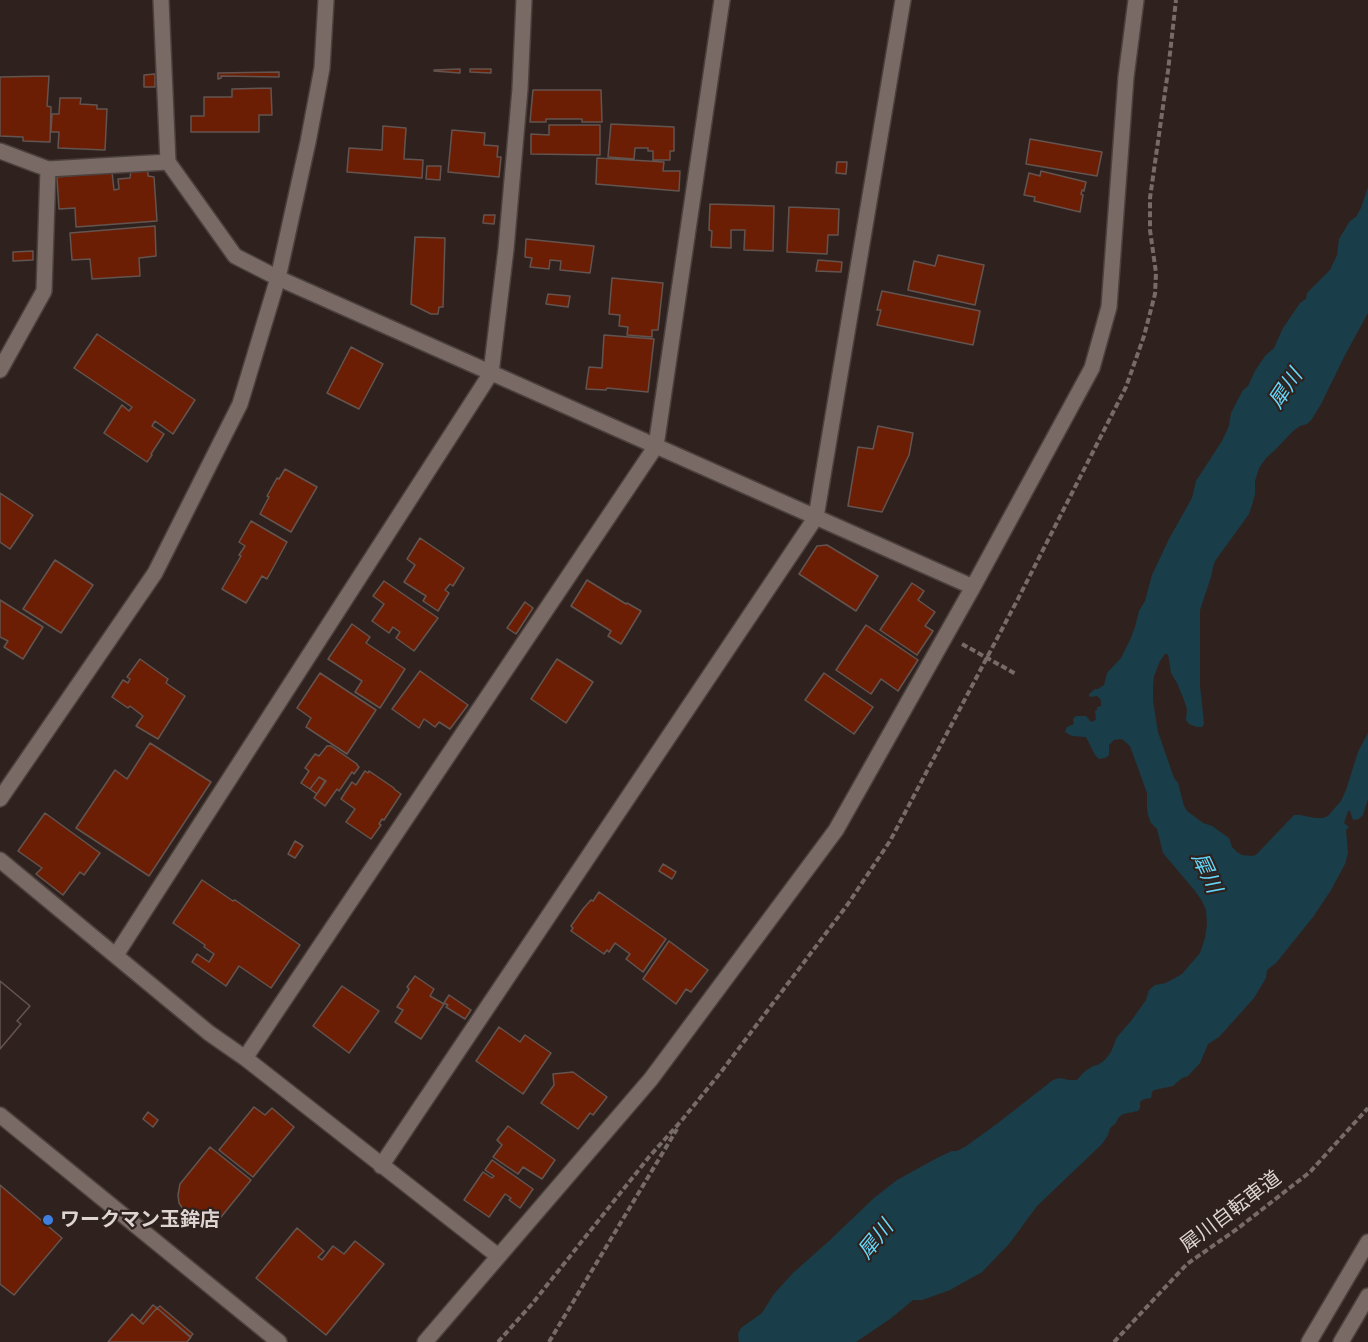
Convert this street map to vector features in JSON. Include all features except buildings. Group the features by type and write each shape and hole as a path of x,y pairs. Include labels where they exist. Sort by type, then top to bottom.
{"street":[{"path":"161,0 168,162 235,256 278,278 973,587"},
{"path":"0,799 155,573 240,404 278,278 308,142 322,68 326,0"},
{"path":"116,955 491,373 505,260 520,89 524,0"},
{"path":"245,1058 656,446 722,0"},
{"path":"381,1166 816,517 903,0"},
{"path":"425,1342 651,1079 836,830 973,587 1092,368 1109,307 1126,77 1136,0"},
{"path":"0,151 48,169 168,162"},
{"path":"0,370 44,291 48,169"},
{"path":"0,860 209,1033 245,1058 498,1256"},
{"path":"0,1115 277,1341"},
{"path":"1309,1342 1368,1242"},
{"path":"1341,1342 1368,1296"}],"path":[{"path":"946,634 1016,675"},
{"name":"犀川自転車道","path":"1114,1342 1187,1264 1237,1229 1310,1172 1368,1108"},
{"path":"549,1342 682,1120"}],"water":[{"name":"犀川","path":"1368,187 1368,313 1312,419 1293,431 1259,468 1249,514 1215,561 1200,610 1200,686 1204,724 1202,727 1189,724 1186,720 1187,709 1171,673 1168,654 1165,654 1160,661 1153,686 1158,732 1174,778 1178,783 1184,806 1203,823 1212,826 1229,838 1232,847 1242,855 1256,855 1294,815 1315,818 1328,816 1341,801 1358,752 1368,733 1368,799 1363,815 1359,819 1353,820 1348,811 1344,823 1349,827 1346,830 1348,853 1345,864 1331,890 1313,917 1276,963 1267,970 1266,978 1254,998 1219,1037 1208,1044 1200,1063 1188,1076 1173,1086 1154,1090 1151,1098 1140,1102 1138,1111 1123,1114 1118,1118 1102,1144 1037,1206 1009,1244 982,1272 950,1290 922,1300 913,1300 856,1342 739,1342 738,1334 741,1328 762,1313 774,1294 793,1273 874,1198 897,1180 937,1158 965,1147 1053,1080 1059,1078 1077,1080 1084,1072 1105,1060 1117,1037 1146,1000 1149,990 1155,985 1166,983 1182,974 1200,953 1207,924 1206,910 1195,891 1163,853 1157,829 1151,823 1148,815 1147,793 1130,746 1122,739 1114,740 1109,745 1109,755 1099,759 1086,737 1072,736 1065,732 1067,727 1074,724 1073,719 1076,716 1086,716 1091,722 1096,720 1095,711 1101,706 1101,700 1097,696 1090,697 1089,694 1104,685 1107,673 1121,658 1145,601 1152,575 1192,498 1196,481 1222,441 1229,426 1231,413 1255,371 1265,356 1274,348 1283,328 1300,303 1306,299 1307,293 1330,270 1337,255 1339,239 1350,221 1356,217"}],"place":[{"name":"ワークマン玉鉾店","path":"48,1220"}]}
